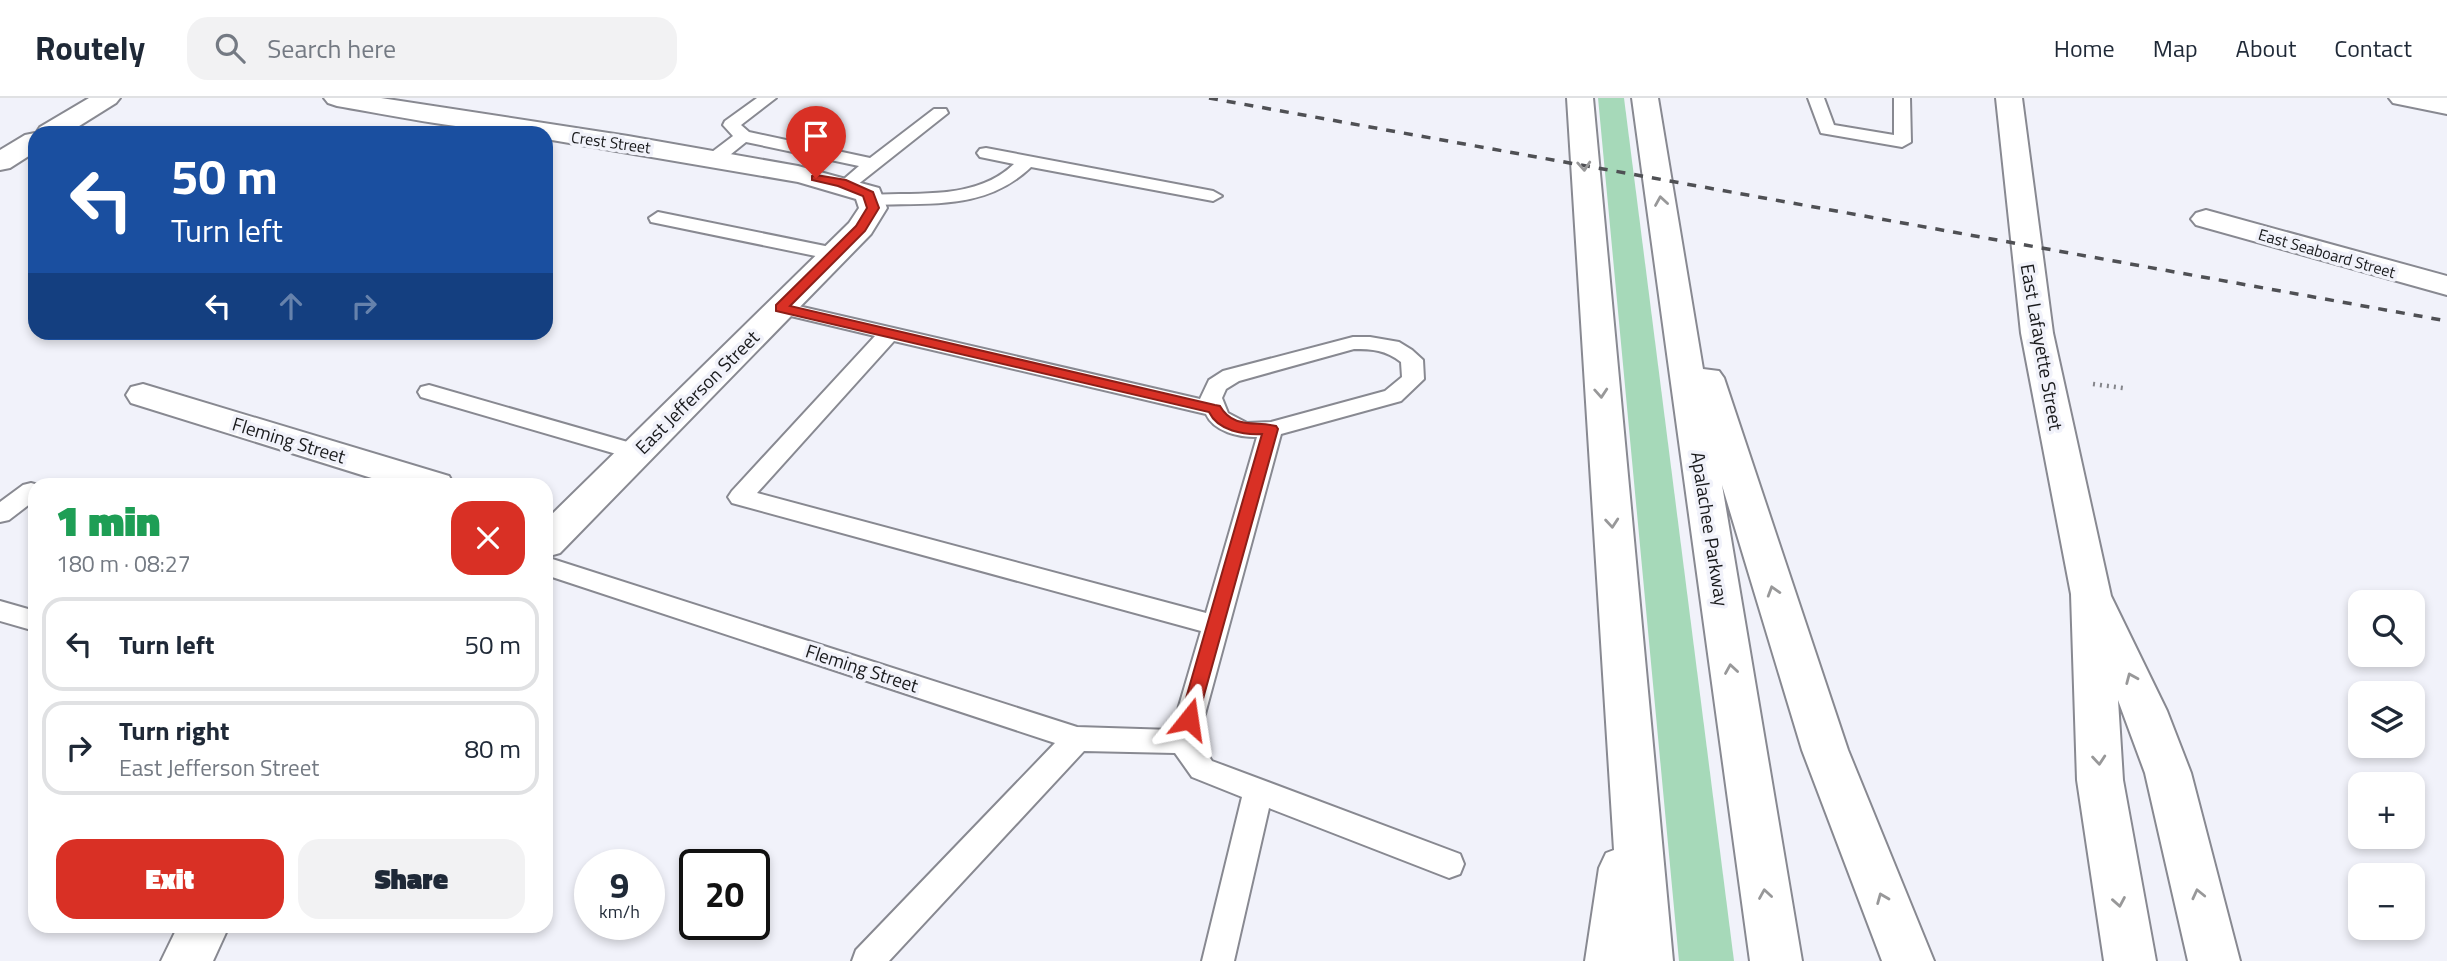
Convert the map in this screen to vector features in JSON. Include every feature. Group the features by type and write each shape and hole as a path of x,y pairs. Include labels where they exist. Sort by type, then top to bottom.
{"street":[{"path":"60,126 107,98"},
{"name":"Crest Street","path":"337,98 500,126"},
{"name":"East Lafayette Street","path":"2009,98 2036,333 2091,594 2100,780 2130,961"},
{"path":"2402,98 2447,106"},
{"path":"1579,104 1647,961"},
{"name":"Apalachee Parkway","path":"1647,105 1776,961"},
{"name":"Crest Street","path":"553,134 714,159 846,185 869,194 872,204"},
{"path":"0,162 28,145"},
{"name":"East Jefferson Street","path":"553,527 637,452 861,228 872,204"},
{"name":"East Seaboard Street","path":"2206,219 2447,286"},
{"path":"1669,253 1812,711 1844,803 1908,961"},
{"name":"Fleming Street","path":"143,396 413,478"},
{"name":"East Lafayette Street","path":"2091,594 2121,654 2168,773 2214,961"},
{"path":"1611,961 1626,839 1630,737"},
{"path":"187,961 201,933"}],"lane":[{"path":"768,98 731,125 743,136 873,164"},
{"path":"1816,98 1827,129 1902,142 1902,98"},
{"path":"846,185 940,113"},
{"path":"714,159 743,136"},
{"path":"986,153 1213,196"},
{"path":"872,204 985,190 1004,182 1027,160"},
{"path":"658,218 835,254"},
{"path":"781,308 1215,409"},
{"path":"889,333 740,497 1215,625"},
{"path":"1353,343 1379,343 1399,348 1412,360 1413,379 1393,396 1271,429 1244,430 1218,417 1215,409 1211,398 1217,386 1231,376 1353,343"},
{"path":"429,392 637,452"},
{"path":"1271,429 1183,742 1202,769 1449,863"},
{"path":"0,514 28,493"},
{"name":"Fleming Street","path":"553,568 1077,738 1183,742"},
{"path":"0,611 28,619"},
{"path":"868,961 1077,738"},
{"path":"1218,961 1258,790"}],"path":[{"path":"2085,382 2123,388"}],"green space":[{"path":"1598,98 1624,98 1734,961 1679,961"}],"railway":[{"path":"1209,98 2447,321"}],"route":[{"path":"816,178 842,183 869,194 873,208 861,228 781,308 1215,409 1218,417 1244,430 1271,429 1189,719"}]}
